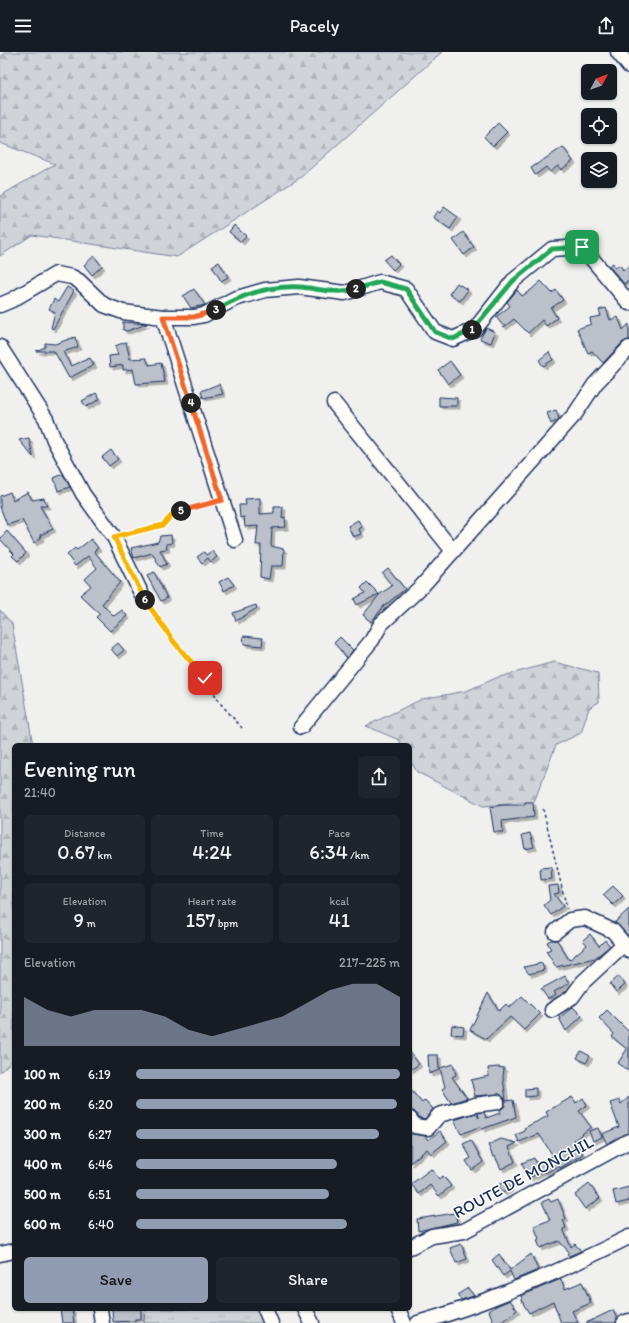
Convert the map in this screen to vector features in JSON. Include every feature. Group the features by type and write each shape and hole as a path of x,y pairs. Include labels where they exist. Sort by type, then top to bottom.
{"street":[{"path":"618,52 629,66"},
{"path":"0,305 12,300 56,274 64,275 79,281 104,305 123,312 163,317 194,317 204,315 234,299 265,290 299,287 344,292 380,282 406,289 435,332 453,339 475,329 513,281 552,249 582,247 629,304"},
{"path":"163,317 235,540"},
{"path":"0,346 46,419 54,440 83,494 114,537 142,598"},
{"path":"301,728 372,640 381,624 422,586 575,414 595,384 629,348"},
{"path":"334,403 453,551"},
{"path":"552,1010 572,997 583,982 626,947 613,931 585,918 570,920 555,932"},
{"path":"412,1122 415,1126 428,1128 439,1115 475,1105 497,1102"},
{"name":"ROUTE DE MONCHIL","path":"412,1246 432,1236 464,1231 629,1141"},
{"path":"418,1323 454,1313 524,1286 629,1237"},
{"path":"0,1254 12,1251"},
{"path":"100,1311 102,1323"},
{"path":"266,1311 272,1323"},
{"path":"306,1311 312,1323"},
{"path":"399,1311 404,1323"},
{"path":"624,1323 629,1321"}],"path":[{"path":"114,537 163,525 178,512 222,500"},
{"path":"142,598 154,612 174,642 205,678 220,703 242,728"},
{"path":"543,809 570,920"}],"green space":[{"path":"4,52 442,52 301,177 177,257 32,235 0,256 0,196 55,164 0,143 0,60"},
{"path":"0,610 12,624 33,743 12,743 12,1061 0,1072"},
{"path":"554,662 598,673 599,702 589,708 581,733 556,745 534,802 483,806 417,772 412,763 412,743 401,743 399,740 366,726 422,699 466,691 496,678"},
{"path":"145,1311 259,1311 265,1323 144,1323"}],"building":[{"path":"498,123 507,132 493,146 484,137"},
{"path":"563,147 573,161 561,170 558,166 550,172 546,167 535,175 531,168"},
{"path":"444,207 458,217 450,229 433,217 437,211 440,213"},
{"path":"234,225 246,236 241,242 229,232"},
{"path":"463,232 474,247 464,255 453,240"},
{"path":"391,255 399,264 393,270 384,260"},
{"path":"94,256 102,266 92,275 84,265"},
{"path":"219,262 228,277 221,281 212,266"},
{"path":"613,263 615,268 620,265 623,270 629,266 629,281 624,284 609,266"},
{"path":"541,281 552,293 556,290 563,300 551,308 557,318 546,326 542,320 528,333 514,319 504,327 496,317 510,306 507,302 517,290 522,296"},
{"path":"457,283 468,290 460,301 449,294"},
{"path":"67,287 74,291 53,329 51,328 55,312 49,309 54,299 58,302"},
{"path":"194,289 205,305 191,308 183,296"},
{"path":"606,308 610,320 618,317 623,330 629,324 629,340 623,342 603,363 592,351 588,353 577,329 591,324 590,318 601,316 599,310"},
{"path":"123,322 147,324 127,331 123,330"},
{"path":"486,328 495,332 491,343 480,339"},
{"path":"75,337 78,347 63,352 71,366 90,358 94,365 69,378 54,351 36,351 45,347 45,343 55,344"},
{"path":"126,342 130,359 146,358 149,365 161,363 165,382 136,384 133,369 123,370 123,365 110,367 109,356 118,355 115,346"},
{"path":"549,352 553,360 543,366 539,360"},
{"path":"450,361 460,375 448,384 438,370"},
{"path":"219,384 223,394 203,398 201,391"},
{"path":"96,393 100,399 86,407 82,401"},
{"path":"439,397 457,398 457,406 439,406"},
{"path":"556,410 559,419 551,424 547,413"},
{"path":"29,438 33,457 19,440"},
{"path":"111,450 118,459 109,466 102,457"},
{"path":"63,474 70,487 58,491 54,478"},
{"path":"10,492 13,500 28,492 32,500 44,498 47,506 40,506 53,529 40,535 41,538 34,543 22,520 7,525 0,507 0,496"},
{"path":"260,498 260,514 274,513 274,507 283,507 282,518 285,517 286,527 272,528 271,546 284,549 283,566 271,566 269,579 260,577 261,545 256,545 258,526 245,527 244,517 240,518 239,505 246,505 245,499"},
{"path":"358,520 362,527 359,529 361,534 353,537 348,526"},
{"path":"7,531 26,553 18,561 12,556 14,554 0,539"},
{"path":"171,535 172,543 166,544 167,549 160,550 167,564 160,567 152,553 134,558 131,548 158,542 160,536"},
{"path":"91,539 98,548 94,551 120,582 102,604 114,616 122,610 127,616 110,631 96,617 100,614 80,595 91,586 85,579 97,568 88,556 75,566 67,555 75,548 77,550"},
{"path":"212,551 217,557 211,562 208,558 202,563 197,557 204,552 206,555"},
{"path":"388,568 405,589 384,606 371,622 363,615 380,594 392,586 382,573"},
{"path":"154,572 167,598 161,601 147,576"},
{"path":"228,577 234,585 224,591 219,582"},
{"path":"367,582 379,594 357,605 354,599 365,593 361,588"},
{"path":"256,605 257,608 236,621 233,613"},
{"path":"243,636 263,638 262,646 244,644"},
{"path":"340,637 353,650 347,658 334,643"},
{"path":"118,643 124,650 117,656 111,649"},
{"path":"525,802 533,802 534,817 502,821 503,832 494,832 490,807 503,805 525,805"},
{"path":"530,833 534,847 525,849 522,835"},
{"path":"551,867 552,879 541,880 540,868"},
{"path":"558,885 559,893 554,894 563,906 551,915 544,905 550,900 548,886"},
{"path":"613,886 623,896 613,905 603,895"},
{"path":"629,909 629,937 615,922"},
{"path":"590,934 599,946 605,940 610,946 595,958 556,967 546,951 551,949 547,942 557,940 569,960 587,945 583,940"},
{"path":"542,963 544,970 529,974 524,967"},
{"path":"565,976 569,983 554,992 556,995 548,999 541,989"},
{"path":"619,976 625,985 616,992 610,984"},
{"path":"488,993 499,1011 506,1004 509,1008 522,996 540,1014 524,1030 510,1017 486,1039 470,1030"},
{"path":"573,1007 582,1016 566,1031 559,1018"},
{"path":"607,1010 629,1032 629,1071 618,1063 627,1049 612,1037 614,1034 599,1018"},
{"path":"452,1025 464,1027 463,1035 451,1034"},
{"path":"581,1051 590,1056 586,1063 577,1058"},
{"path":"412,1055 419,1064 412,1069"},
{"path":"428,1055 438,1055 439,1070 429,1074"},
{"path":"453,1064 456,1075 452,1077 467,1098 451,1103 442,1089 445,1087 440,1068"},
{"path":"488,1068 504,1068 503,1077 506,1101 513,1100 516,1117 482,1129 481,1126 461,1134 454,1120 476,1113 479,1118 478,1113 484,1112 486,1118 500,1113 500,1110 505,1106 505,1100 500,1094 475,1096 471,1080 489,1076"},
{"path":"536,1088 536,1096 525,1097 525,1089"},
{"path":"412,1091 422,1103 425,1100 433,1109 425,1119 420,1118 414,1111 412,1111"},
{"path":"572,1097 576,1103 583,1098 587,1105 579,1111 591,1127 574,1140 583,1154 560,1168 559,1166 545,1173 544,1171 528,1178 522,1163 534,1158 537,1164 553,1156 539,1134 519,1142 516,1135 525,1131 524,1128 548,1116 546,1112"},
{"path":"629,1097 629,1133 607,1144 602,1134 619,1127 610,1103 620,1100 621,1104"},
{"path":"598,1128 602,1137 593,1141 589,1131"},
{"path":"440,1131 447,1141 431,1154 427,1149 412,1161 412,1134 425,1136 428,1140"},
{"path":"501,1139 517,1143 509,1147 515,1162 501,1169 495,1156 493,1157 488,1145"},
{"path":"471,1140 483,1162 472,1170 466,1161 471,1158 463,1144"},
{"path":"431,1169 439,1179 443,1176 451,1186 439,1196 430,1185 419,1194 412,1183"},
{"path":"506,1181 510,1189 503,1193 498,1185"},
{"path":"589,1184 600,1198 585,1209 575,1195"},
{"path":"629,1187 629,1201 616,1204 613,1191"},
{"path":"549,1199 551,1202 558,1199 566,1219 563,1220 566,1228 563,1229 571,1247 575,1244 581,1251 569,1256 567,1254 569,1252 559,1241 540,1248 537,1240 539,1239 534,1226 550,1220 542,1202"},
{"path":"455,1213 457,1222 418,1231 417,1219"},
{"path":"461,1244 467,1259 456,1263 450,1248"},
{"path":"499,1254 510,1270 531,1254 538,1270 514,1280 510,1271 503,1276 492,1260"},
{"path":"561,1279 565,1289 582,1282 591,1303 572,1311 578,1323 561,1323 553,1301 529,1313 524,1305 521,1296"},
{"path":"468,1288 474,1296 461,1300 457,1295"},
{"path":"510,1300 517,1310 500,1323 494,1323 489,1311"},
{"path":"613,1310 617,1319 616,1323 586,1323"},
{"path":"60,1311 72,1311 74,1323 62,1323"},
{"path":"112,1311 141,1311 141,1319 135,1319 135,1321 113,1322"}],"route":[{"path":"205,678 193,662 174,642 154,612 142,598 114,537 155,528 163,525 173,514 222,500 163,317 194,317 204,315 216,310 234,299 265,290 299,287 344,292 380,282 406,289 435,332 453,339 475,329 513,281 552,249 582,247"}]}
